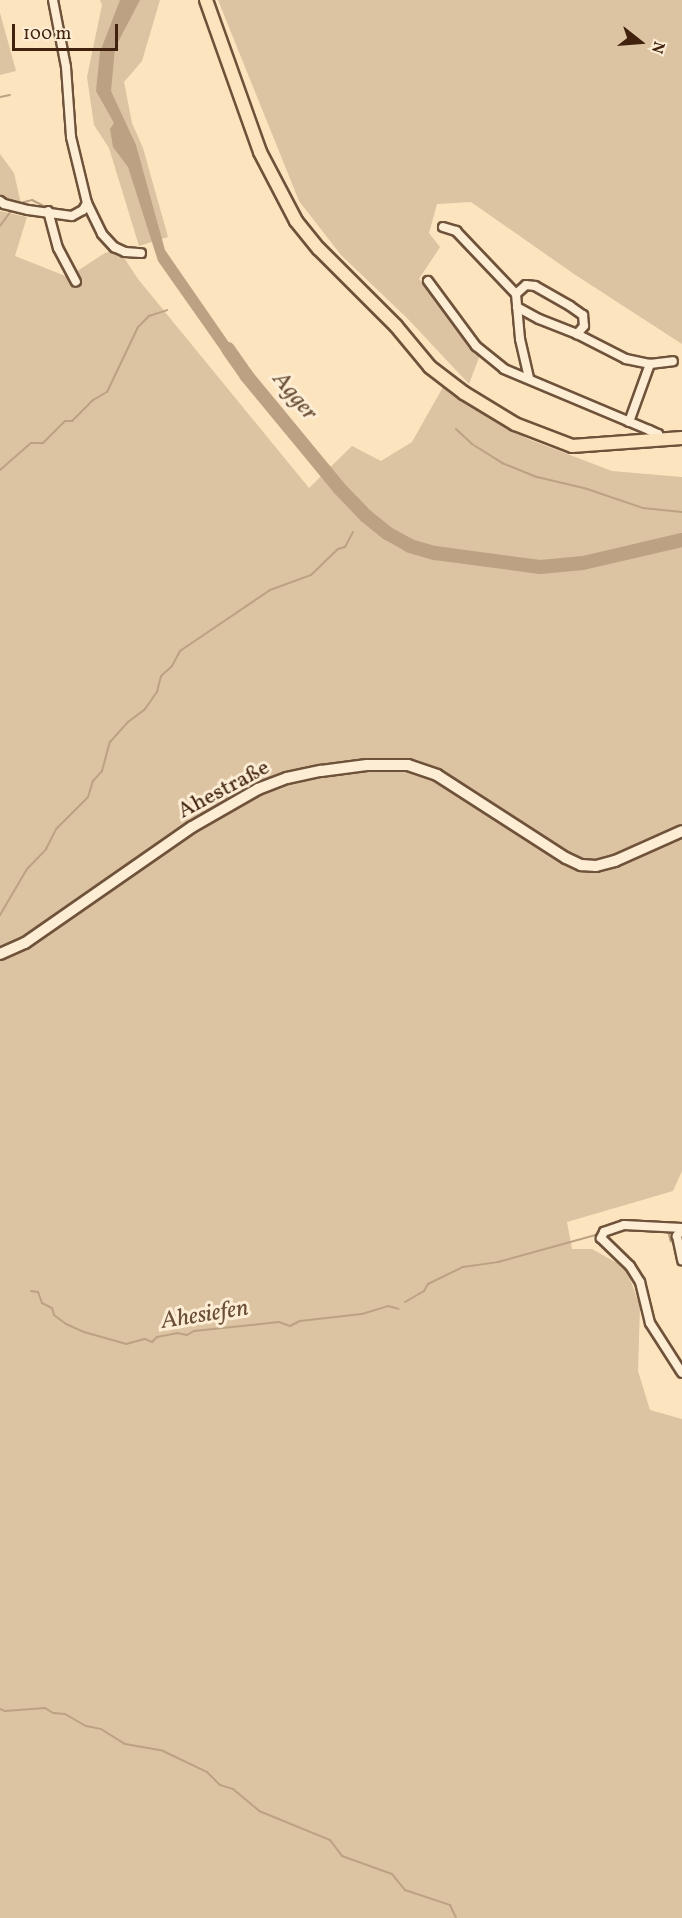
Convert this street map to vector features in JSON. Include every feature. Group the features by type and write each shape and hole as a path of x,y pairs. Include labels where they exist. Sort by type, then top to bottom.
{"main road":[{"path":"206,0 260,152 296,221 319,249 396,326 430,367 464,393 515,424 572,446 682,438"},
{"name":"Ahestraße","path":"0,954 25,943 201,821 258,789 287,778 321,771 367,765 408,765 436,775 566,858 581,865 596,866 615,861 682,831"}],"street":[{"path":"53,0 66,67 71,137 87,203 102,234 114,247 125,252 141,253"},
{"path":"0,201 28,210 72,216 83,210 87,203"},
{"path":"48,211 58,248 76,282"},
{"path":"443,227 456,231 516,294 529,378"},
{"path":"428,281 476,346 504,369 529,378 563,396 658,434 659,439"},
{"path":"516,294 526,285 535,286 570,306 583,315 584,326 577,334"},
{"path":"517,307 626,359 650,364 673,361"},
{"path":"629,422 650,364"},
{"path":"682,1260 677,1236 682,1228 624,1225 604,1232 601,1238 630,1266 640,1282 650,1323 682,1373"}],"shaded area":[{"path":"100,0 160,0 142,61 124,82 132,123 143,148 168,237 139,246 109,148 94,125 87,77 102,5"},
{"path":"120,0 140,0 115,48 111,91 136,145 165,250 241,360 234,369 158,261 128,167 113,147 110,129 114,123 96,91 100,52"},
{"path":"218,0 682,0 682,344 574,274 471,202 437,204 429,233 440,247 419,279 480,355 469,384 408,319 341,255 299,201"},
{"path":"0,13 16,71 0,75"},
{"path":"0,154 14,173 21,204 0,196"},
{"path":"0,211 27,217 15,256 68,277 105,253 119,250 138,279 309,488 352,446 381,461 412,442 443,387 528,439 612,471 682,477 682,1171 673,1191 567,1222 572,1249 592,1249 626,1268 640,1306 638,1371 650,1410 682,1419 682,1918 0,1918"}],"waterway":[{"path":"0,97 10,95"},
{"path":"17,204 32,200 44,206"},
{"path":"0,226 11,211"},
{"path":"0,470 31,443 43,443 65,421 72,421 93,400 107,392 138,327 149,316 167,310"},
{"name":"Agger","path":"228,349 246,375 339,488 366,516 387,533 410,546 435,553 540,567 583,563 682,540"},
{"path":"456,429 472,444 502,463 537,477 584,488 643,508 682,512"},
{"path":"0,915 27,869 46,849 56,829 88,797 93,781 102,771 110,742 128,722 145,709 157,692 161,676 172,666 180,651 270,590 311,575 338,549 345,547 353,532"},
{"name":"Ahesiefen","path":"668,1231 671,1242"},
{"name":"Ahesiefen","path":"405,1302 424,1291 428,1284 463,1267 498,1262 599,1234"},
{"name":"Ahesiefen","path":"31,1291 38,1292 42,1303 52,1308 54,1315 66,1324 84,1332 126,1344 145,1339 152,1342 157,1337 177,1333 187,1335 194,1331 279,1322 290,1326 300,1321 362,1314 388,1306 399,1309"},
{"path":"0,1709 5,1711 45,1708 53,1713 65,1714 86,1726 101,1729 125,1744 163,1751 207,1772 220,1785 233,1789 259,1811 330,1840 342,1856 392,1874 405,1890 450,1905 456,1918"}]}
